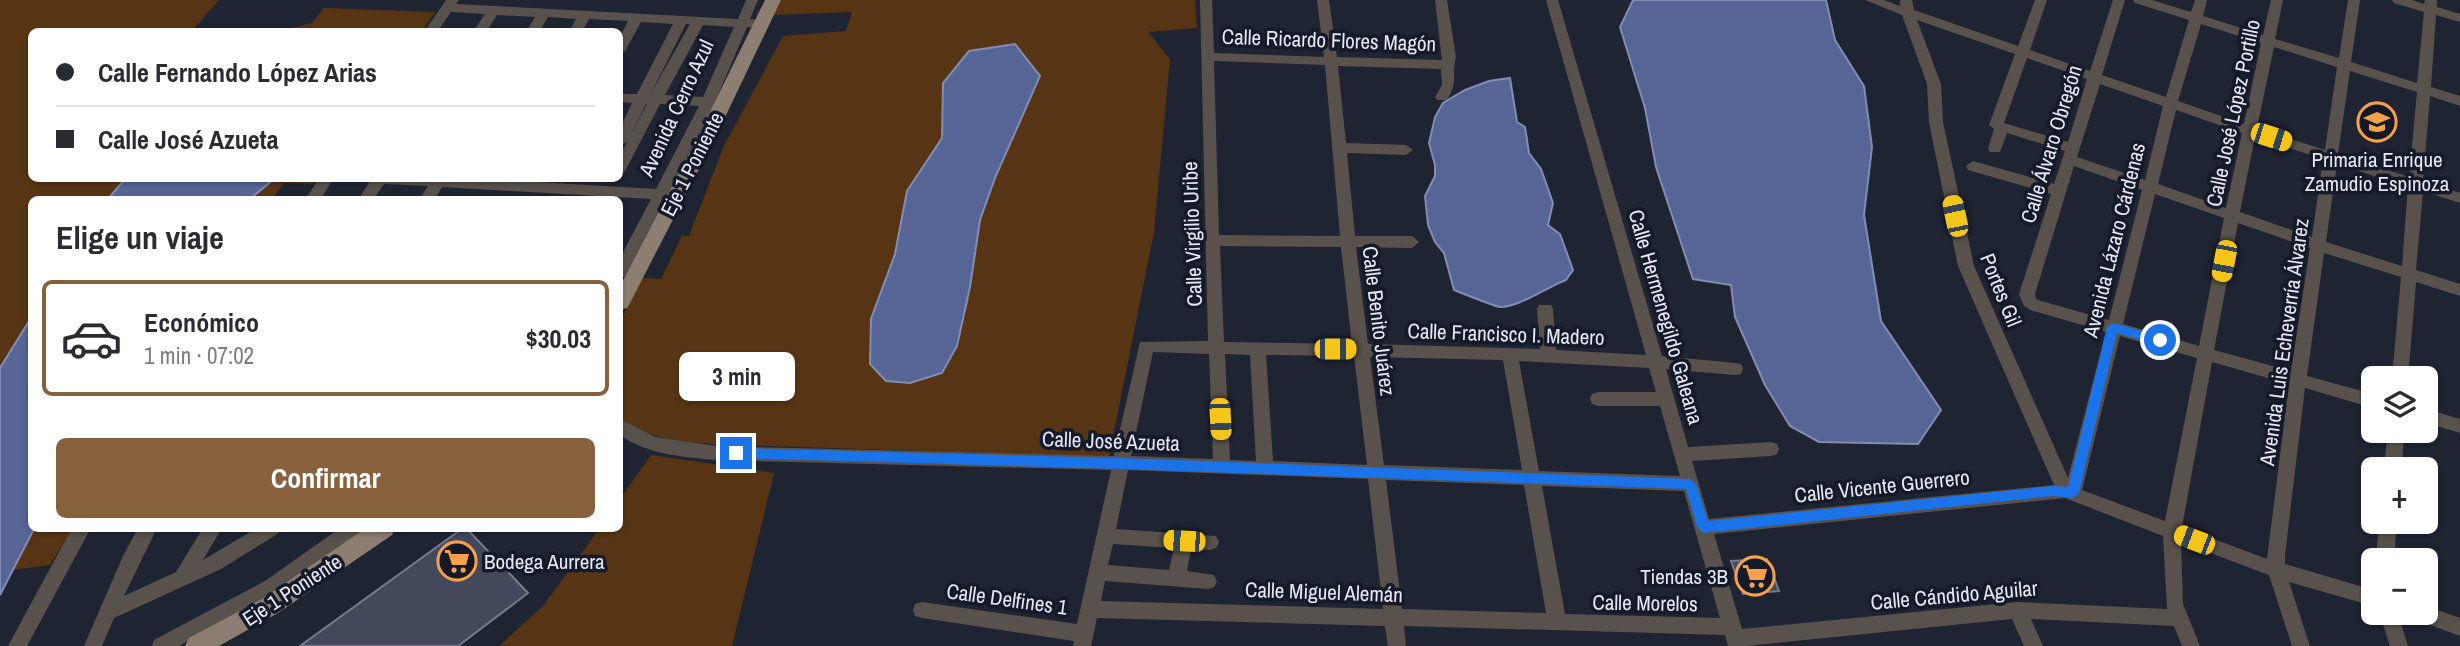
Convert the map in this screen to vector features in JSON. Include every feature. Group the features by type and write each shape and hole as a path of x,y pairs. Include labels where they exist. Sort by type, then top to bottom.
{"main road":[{"name":"Eje 1 Poniente","path":"623,300 773,0"},
{"name":"Eje 1 Poniente","path":"197,646 270,606 378,532"}],"street":[{"name":"Avenida Cerro Azul","path":"623,266 708,102 752,0"},
{"name":"Calle Virgilio Uribe","path":"1206,0 1212,240 1222,467"},
{"name":"Calle Benito Juárez","path":"1323,0 1348,241 1397,646"},
{"path":"1440,0 1449,57 1449,85 1442,97"},
{"name":"Calle Hermenegildo Galeana","path":"1552,0 1735,637"},
{"path":"1871,0 1907,7 2020,52 2251,131 2460,198"},
{"path":"1994,149 2020,52 2041,0"},
{"name":"Calle Álvaro Obregón","path":"2113,327 2036,306 2029,302 2027,294 2119,0"},
{"path":"2139,0 2460,101"},
{"name":"Avenida Lázaro Cárdenas","path":"2069,492 2171,103 2201,0"},
{"name":"Calle José López Portillo","path":"2191,646 2177,618 2174,604 2172,531 2232,215 2277,0"},
{"name":"Avenida Luis Echeverría Álvarez","path":"2301,646 2276,570 2298,380 2354,0"},
{"path":"2398,0 2430,5 2460,18"},
{"path":"433,28 450,4 494,10 763,24"},
{"path":"2401,366 2430,5"},
{"name":"Portes Gil","path":"1907,7 1934,84 1936,122 1966,266 2069,492"},
{"path":"482,28 494,10"},
{"path":"535,28 544,13"},
{"path":"577,28 585,14"},
{"path":"623,43 637,17"},
{"path":"650,99 682,19"},
{"path":"625,141 699,20"},
{"name":"Calle Ricardo Flores Magón","path":"1209,57 1447,65"},
{"path":"623,97 708,102"},
{"path":"1998,126 2149,187 2407,275 2460,290"},
{"path":"1338,148 1406,150"},
{"path":"1973,166 2059,191"},
{"path":"492,182 543,188 661,194"},
{"path":"1212,240 1412,242"},
{"path":"1545,309 1549,357"},
{"path":"2113,327 2361,398"},
{"name":"Calle Francisco I. Madero","path":"1120,463 1146,345 1361,349 1654,360 1735,369"},
{"path":"1258,348 1265,468"},
{"path":"1510,355 1557,623"},
{"path":"1598,399 1665,399"},
{"path":"2438,420 2460,426"},
{"name":"Calle José Azueta","path":"623,428 632,436 655,445 682,450 1690,484"},
{"path":"1682,454 1771,449"},
{"path":"1084,640 1120,463"},
{"path":"2069,492 2276,570 2361,595"},
{"name":"Calle Vicente Guerrero","path":"1704,527 2069,492"},
{"path":"17,646 80,532"},
{"path":"93,646 132,556 146,532"},
{"path":"181,580 211,532"},
{"path":"108,611 181,580 266,532"},
{"path":"161,646 271,587 349,532"},
{"path":"1105,536 1210,542"},
{"path":"1176,578 1184,541"},
{"path":"1098,572 1208,581"},
{"name":"Calle Miguel Alemán","path":"1090,609 1557,623"},
{"name":"Calle Delfines 1","path":"922,610 1084,640"},
{"path":"2017,610 2034,646"},
{"name":"Calle Cándido Aguilar","path":"1735,637 2017,610 2056,610 2143,619 2177,618"},
{"path":"2438,619 2460,627"},
{"name":"Calle Morelos","path":"1557,623 1735,637"},
{"path":"2392,625 2399,646"}],"shaded area":[{"path":"0,0 219,0 195,28 28,28 28,182 315,182 284,183 274,196 28,196 28,532 70,532 50,565 13,570 0,594"},
{"path":"777,0 1195,0 1197,28 1148,32 1170,59 1154,232 1109,457 711,444 652,435 623,420 623,316 641,278 661,279 682,236 689,236 723,148 783,36 846,31 852,12 773,15"},
{"path":"324,8 435,12 424,28 292,28 312,23"},
{"path":"651,455 774,473 732,646 499,646 544,605 597,532 623,532 623,495"}],"water":[{"path":"1633,0 1826,0 1835,40 1864,86 1872,147 1864,215 1881,321 1941,410 1918,444 1819,442 1790,426 1765,385 1735,317 1731,285 1693,279 1656,167 1645,108 1620,27"},
{"path":"1015,44 1040,76 995,178 980,220 970,287 957,346 942,373 910,383 886,381 870,364 871,319 895,254 907,191 942,138 943,83 969,51"},
{"path":"1510,78 1517,122 1525,127 1529,153 1541,169 1553,203 1548,225 1560,234 1573,270 1566,280 1524,300 1500,307 1454,290 1444,253 1435,242 1428,225 1425,196 1435,176 1429,143 1435,117 1443,103 1465,90 1489,81"},
{"path":"122,182 270,182 254,196 111,196"},
{"path":"28,323 28,532 32,532 0,595 0,368"}],"building":[{"name":"Bodega Aurrera","path":"457,532 470,532 528,593 458,646 300,646"},
{"name":"Tiendas 3B","path":"1767,559 1779,591 1743,594 1731,561"}],"place":[{"name":"Primaria Enrique Zamudio Espinoza","path":"2377,122"},
{"name":"Bodega Aurrera","path":"457,561"},
{"name":"Tiendas 3B","path":"1755,576"}],"route":[{"path":"736,453 1120,463 1690,484 1704,527 2053,491 2073,493 2113,327 2160,340"}]}
